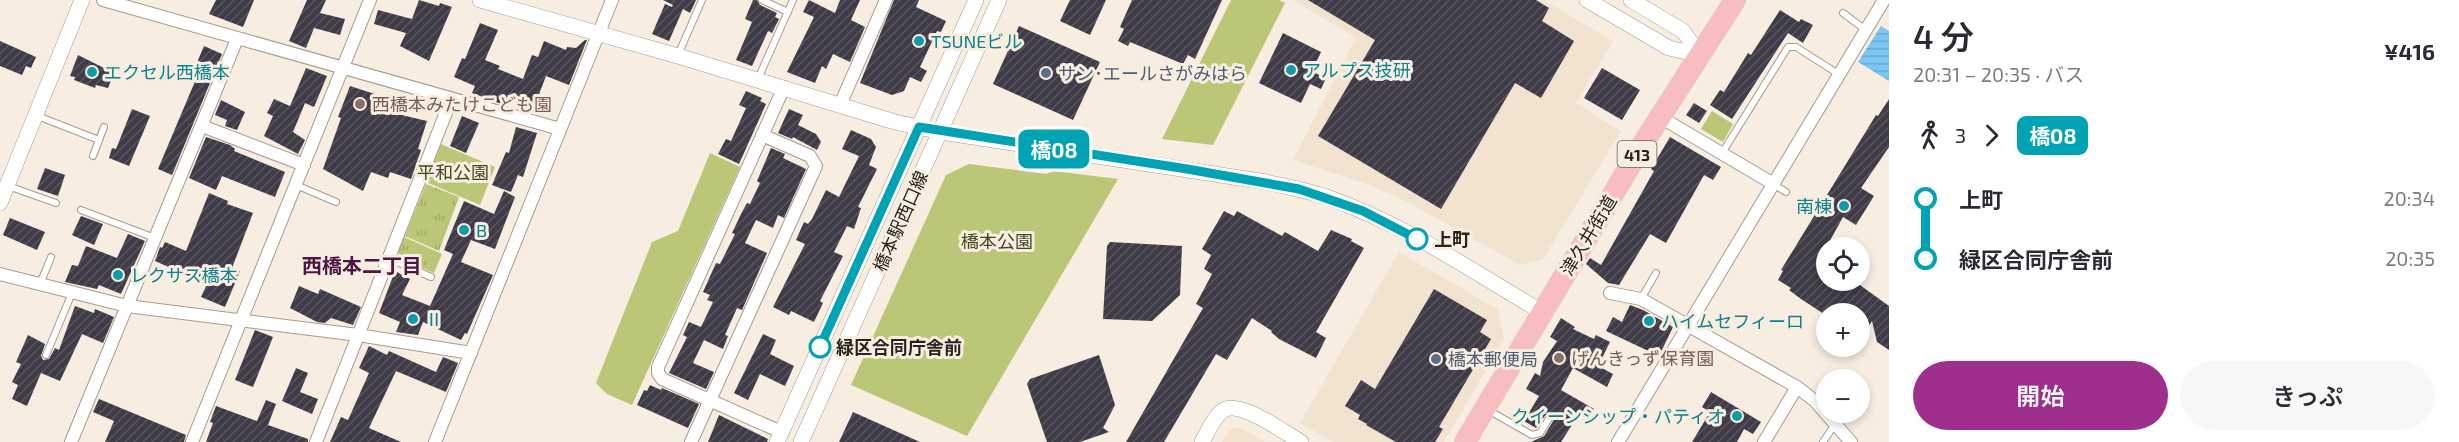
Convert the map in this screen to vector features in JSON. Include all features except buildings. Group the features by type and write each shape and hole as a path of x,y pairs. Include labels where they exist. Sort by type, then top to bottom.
{"highway":[{"name":"津久井街道","path":"1465,442 1659,117 1735,0"}],"street":[{"path":"0,203 82,0"},
{"path":"103,0 560,129"},
{"path":"192,442 370,0"},
{"path":"480,0 919,127 1266,182 1315,194 1386,222 1542,312"},
{"path":"435,442 612,0"},
{"path":"840,105 886,0"},
{"name":"橋本駅西口線","path":"779,437 976,0"},
{"name":"橋本駅西口線","path":"801,442 999,0"},
{"path":"1587,0 1670,48 1700,55"},
{"path":"1631,0 1683,31 1700,55"},
{"path":"1618,442 1772,183 1867,31 1884,10"},
{"path":"71,442 237,39"},
{"path":"779,437 711,401 662,379 658,373 658,367 784,87"},
{"path":"316,442 451,100"},
{"path":"1659,117 1772,183"},
{"path":"202,126 304,165"},
{"path":"691,442 816,166 810,156 762,135"},
{"path":"0,273 127,306 358,335 471,353"},
{"path":"1610,293 1641,299 1798,385 1851,442"},
{"path":"1764,442 1798,385"},
{"path":"1202,442 1216,418 1230,407 1246,410 1301,442"}],"lane":[{"path":"678,56 702,0"},
{"path":"762,0 788,12"},
{"path":"757,80 793,0"},
{"path":"1843,13 1867,31"},
{"path":"1721,153 1788,47 1796,47 1840,75"},
{"path":"35,115 99,140"},
{"path":"93,156 104,127"},
{"path":"1772,183 1786,192"},
{"path":"296,185 336,202"},
{"path":"7,186 56,203"},
{"path":"81,210 156,238"},
{"path":"40,284 51,257"},
{"path":"388,258 431,277"},
{"path":"1641,299 1656,273"},
{"path":"46,355 73,292"},
{"path":"1485,408 1532,435 1540,433 1550,417"},
{"path":"1823,442 1835,424"}],"shaded area":[{"path":"1293,0 1544,0 1613,41 1576,103 1621,131 1543,259 1520,265 1406,201 1369,185 1293,160 1356,38"},
{"path":"1399,252 1497,309 1504,339 1444,442 1333,442 1300,423"},
{"path":"1237,427 1265,442 1222,442 1230,430"}],"green space":[{"path":"1231,0 1279,0 1285,3 1213,145 1162,139"},
{"path":"1712,111 1733,124 1723,142 1701,129"},
{"name":"平和公園","path":"441,144 495,167 480,205 426,182"},
{"path":"710,153 740,167 632,405 607,394 596,383 652,242 678,231"},
{"name":"橋本公園","path":"969,164 1046,174 1054,171 1118,179 967,436 851,385 946,175"},
{"path":"426,184 459,197 439,251 405,236"},
{"path":"404,237 442,254 434,273 401,259 398,252"}],"water":[{"path":"1881,26 1889,31 1889,81 1858,62"}],"bus line":[{"name":"橋08","path":"820,347 919,127 1299,189 1363,211 1417,239"}],"place":[{"name":"TSUNEビル","path":"919,41"},
{"name":"アルプス技研","path":"1291,70"},
{"name":"エクセル西橋本","path":"92,72"},
{"name":"サン･エールさがみはら","path":"1046,73"},
{"name":"西橋本みたけこども園","path":"360,104"},
{"name":"南棟","path":"1844,206"},
{"name":"B","path":"464,230"},
{"name":"上町","path":"1417,239"},
{"name":"レクサス橋本","path":"118,275"},
{"name":"Ⅱ","path":"413,319"},
{"name":"ハイムセフィーロ","path":"1649,321"},
{"name":"緑区合同庁舎前","path":"820,347"},
{"name":"げんきっず保育園","path":"1559,358"},
{"name":"橋本郵便局","path":"1436,359"},
{"name":"クイーンシップ・パティオ","path":"1737,416"}],"district":[{"name":"西橋本二丁目","path":"362,265"}]}
